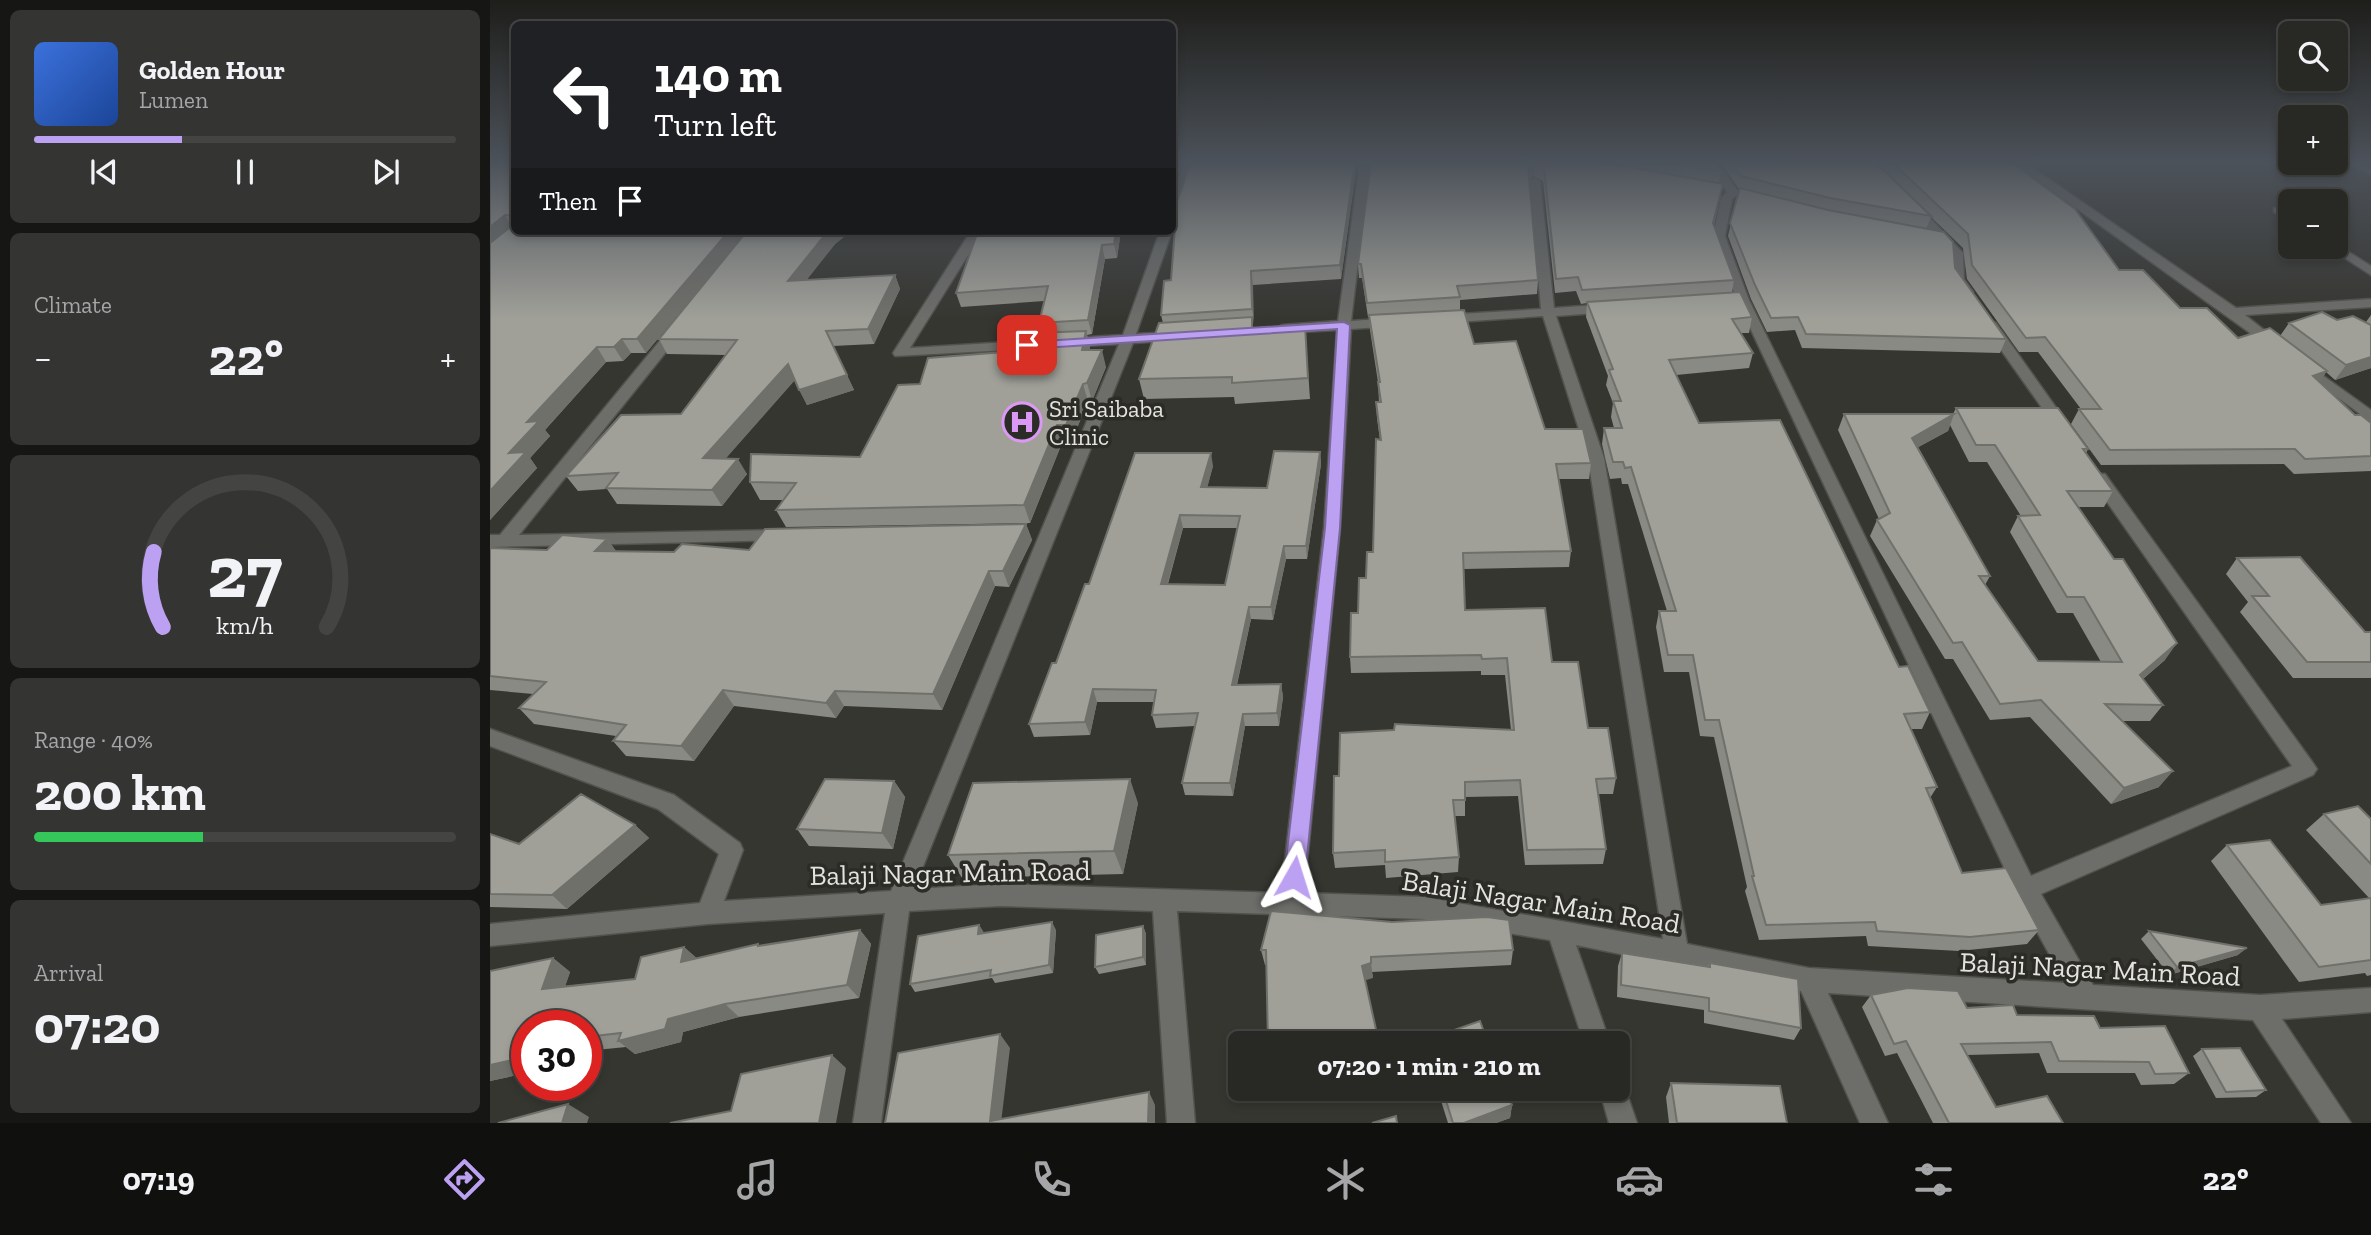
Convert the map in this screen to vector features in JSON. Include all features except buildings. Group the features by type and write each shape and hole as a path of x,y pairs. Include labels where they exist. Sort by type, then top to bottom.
{"street":[{"path":"1291,904 1332,528 1344,325 1358,214"},
{"path":"1538,214 1548,312 1596,458 1677,954"},
{"path":"1724,214 1719,236 1736,300 2026,889 2087,999"},
{"path":"1921,214 1957,253 1958,280 2071,439"},
{"path":"2092,214 2233,312 2371,417"},
{"path":"974,235 900,353 1195,335"},
{"path":"867,1123 899,899 1042,532 1128,339 1165,235"},
{"path":"1919,235 1946,240"},
{"path":"2348,256 2371,271"},
{"path":"2233,312 2371,303"},
{"path":"1263,330 1618,308"},
{"path":"2316,308 2338,320"},
{"path":"498,541 684,319"},
{"path":"2026,889 2306,769 2087,462"},
{"path":"498,541 798,536"},
{"path":"490,737 666,802 732,850 708,913"},
{"name":"Balaji Nagar Main Road","path":"490,935 635,923 708,913 899,899 1000,895 1424,908 1559,930 1809,980 2259,1008 2371,1000"},
{"path":"1164,901 1181,1123"},
{"path":"1559,930 1593,1031"},
{"path":"1809,980 1874,1123"},
{"path":"2259,1008 2337,1123"},
{"path":"1616,1101 1623,1123"}],"place":[{"name":"Sri Saibaba Clinic","path":"1022,422"}],"route":[{"path":"1027,345 1344,325 1332,528 1294,877"}]}
